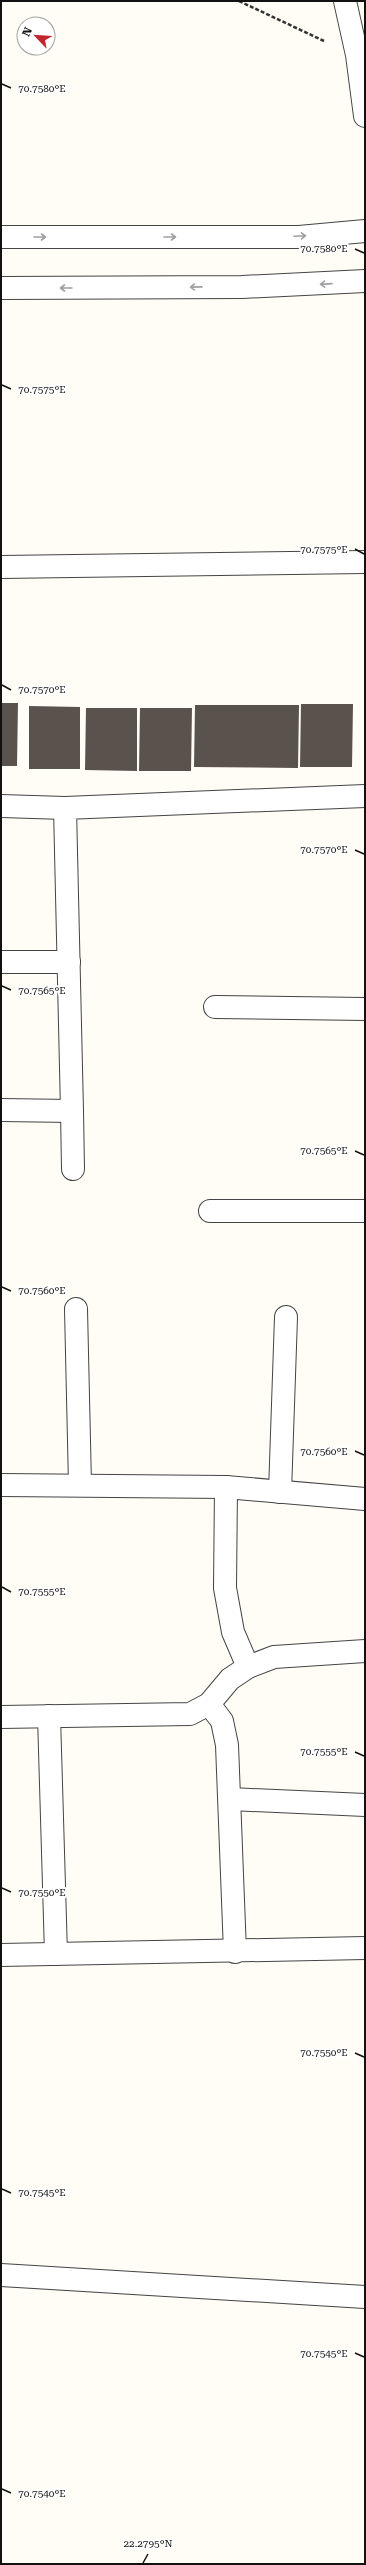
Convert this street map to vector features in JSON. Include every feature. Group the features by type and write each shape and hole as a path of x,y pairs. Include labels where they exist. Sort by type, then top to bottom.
{"street":[{"path":"345,1 357,55 365,116"},
{"path":"1,237 299,237 365,231"},
{"path":"1,288 242,287 365,281"},
{"path":"1,567 365,562"},
{"path":"1,806 65,808 365,796"},
{"path":"65,808 73,1169"},
{"path":"1,962 69,962"},
{"path":"215,1007 365,1009"},
{"path":"1,1110 72,1111"},
{"path":"210,1210 365,1211"},
{"path":"76,1308 80,1485"},
{"path":"280,1492 286,1317"},
{"path":"1,1485 226,1488 365,1499"},
{"path":"226,1488 226,1588 233,1632 248,1667"},
{"path":"1,1717 190,1714 209,1704 230,1679 248,1667 274,1657 365,1651"},
{"path":"209,1704 222,1721 227,1745 235,1952"},
{"path":"49,1716 56,1954"},
{"path":"230,1799 365,1804"},
{"path":"1,1956 365,1948"},
{"path":"1,2274 365,2297"}],"path":[{"path":"239,1 357,55"}],"building":[{"path":"1,703 18,703 17,766 1,766"},
{"path":"301,704 353,704 352,767 300,767"},
{"path":"195,705 299,705 298,768 194,767"},
{"path":"29,706 80,707 80,769 29,769"},
{"path":"86,708 137,708 137,771 85,770"},
{"path":"140,708 192,708 191,771 139,771"}]}
